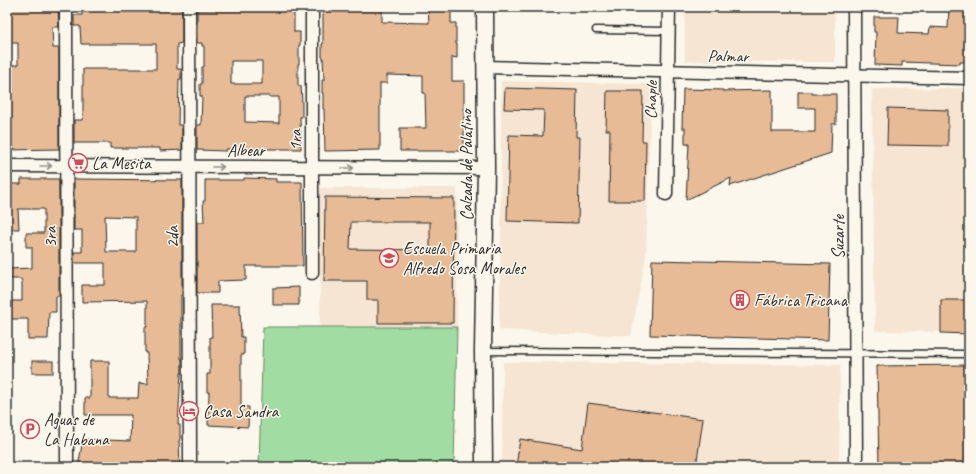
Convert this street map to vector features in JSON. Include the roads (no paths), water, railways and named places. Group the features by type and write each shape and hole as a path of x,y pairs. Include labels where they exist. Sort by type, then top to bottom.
{"street":[{"name":"3ra","path":"66,7 67,467"},
{"name":"2da","path":"189,7 190,467"},
{"name":"1ra","path":"312,7 312,273"},
{"name":"Calzada de Palatino","path":"484,467 483,351 486,168 485,7"},
{"name":"Chaple","path":"666,194 669,7"},
{"name":"Suzarte","path":"854,7 856,467"},
{"name":"Palmar","path":"485,67 969,78"},
{"name":"Albear","path":"7,166 486,168"}],"lane":[{"path":"596,30 668,31"},
{"path":"483,351 969,354"}],"place":[{"name":"La Mesita","path":"78,163"},
{"name":"Escuela Primaria Alfredo Sosa Morales","path":"389,258"},
{"name":"Fábrica Tricana","path":"740,300"},
{"name":"Casa Sandra","path":"189,411"},
{"name":"Aguas de La Habana","path":"30,429"}]}
